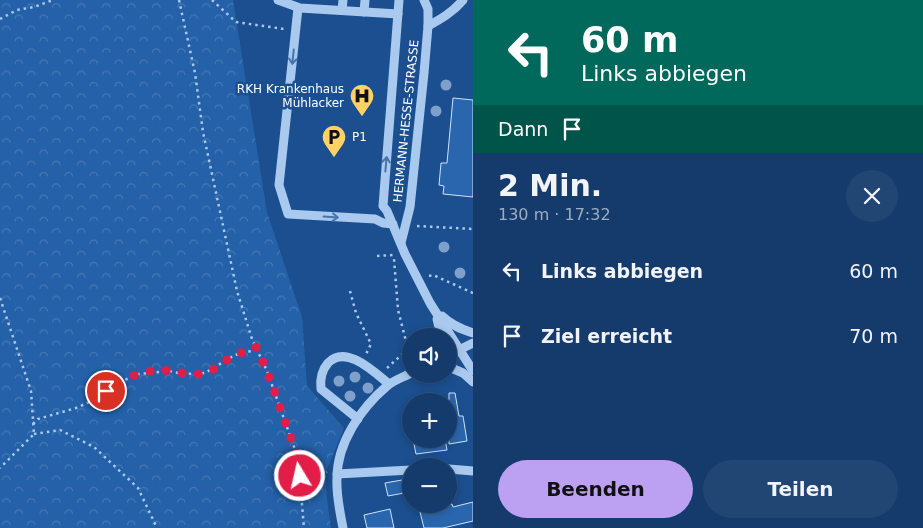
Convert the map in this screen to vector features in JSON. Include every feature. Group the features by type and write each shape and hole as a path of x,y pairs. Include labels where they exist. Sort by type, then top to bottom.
{"street":[{"path":"278,0 342,10 398,14"},
{"path":"342,10 343,0"},
{"path":"364,12 366,0"},
{"path":"399,0 383,206 440,328"},
{"name":"HERMANN-HESSE-STRASSE","path":"401,243 410,207 428,26 428,8 424,0"},
{"path":"428,26 445,17 463,0"},
{"path":"296,4 279,184 288,214 375,219 383,223 393,224"},
{"path":"430,303 448,322 473,333"},
{"path":"430,303 473,371"},
{"path":"457,351 473,343"},
{"path":"358,419 321,389 320,380 328,362 337,357 348,356 389,384"},
{"path":"457,370 473,382"},
{"path":"343,528 338,500 337,470 346,438 371,401 389,384 402,378"},
{"path":"337,470 402,470"},
{"path":"457,470 473,471"}],"path":[{"path":"0,19 18,10 34,7 53,0"},
{"path":"180,0 195,73 203,132 237,291 298,458 304,528"},
{"path":"212,0 236,22 295,30"},
{"path":"406,226 473,229"},
{"path":"377,256 405,254"},
{"path":"379,376 408,349 398,310 394,255"},
{"path":"419,280 434,275 473,293"},
{"path":"350,291 356,313 371,344 360,363"},
{"path":"0,298 31,391 34,434"},
{"path":"33,424 38,419 76,408 98,398 114,384 139,374 169,371 183,374 205,373 235,355 251,351 256,347"},
{"path":"0,468 34,434 60,430 94,447 138,488 157,528"},
{"path":"298,458 316,473 322,474 337,470"}],"green space":[{"path":"0,0 233,0 267,212 302,317 307,386 344,428 325,474 331,528 0,528"}],"building":[{"path":"453,98 473,100 473,197 443,194 444,186 439,185 441,163 447,163"},
{"path":"457,404 459,416 463,416 467,441 457,443"},
{"path":"415,448 447,448 447,450 416,454"},
{"path":"402,480 402,493 388,496 385,483"},
{"path":"473,502 473,521 443,528 424,528 420,513 457,513 457,506"},
{"path":"390,509 394,528 367,528 364,515"}],"place":[{"name":"RKH Krankenhaus Mühlacker","path":"362,117"},
{"name":"P1","path":"334,158"}],"route":[{"path":"106,391 114,384 139,374 169,371 183,374 205,373 235,355 251,351 256,347 267,371 298,458 300,476"}]}
